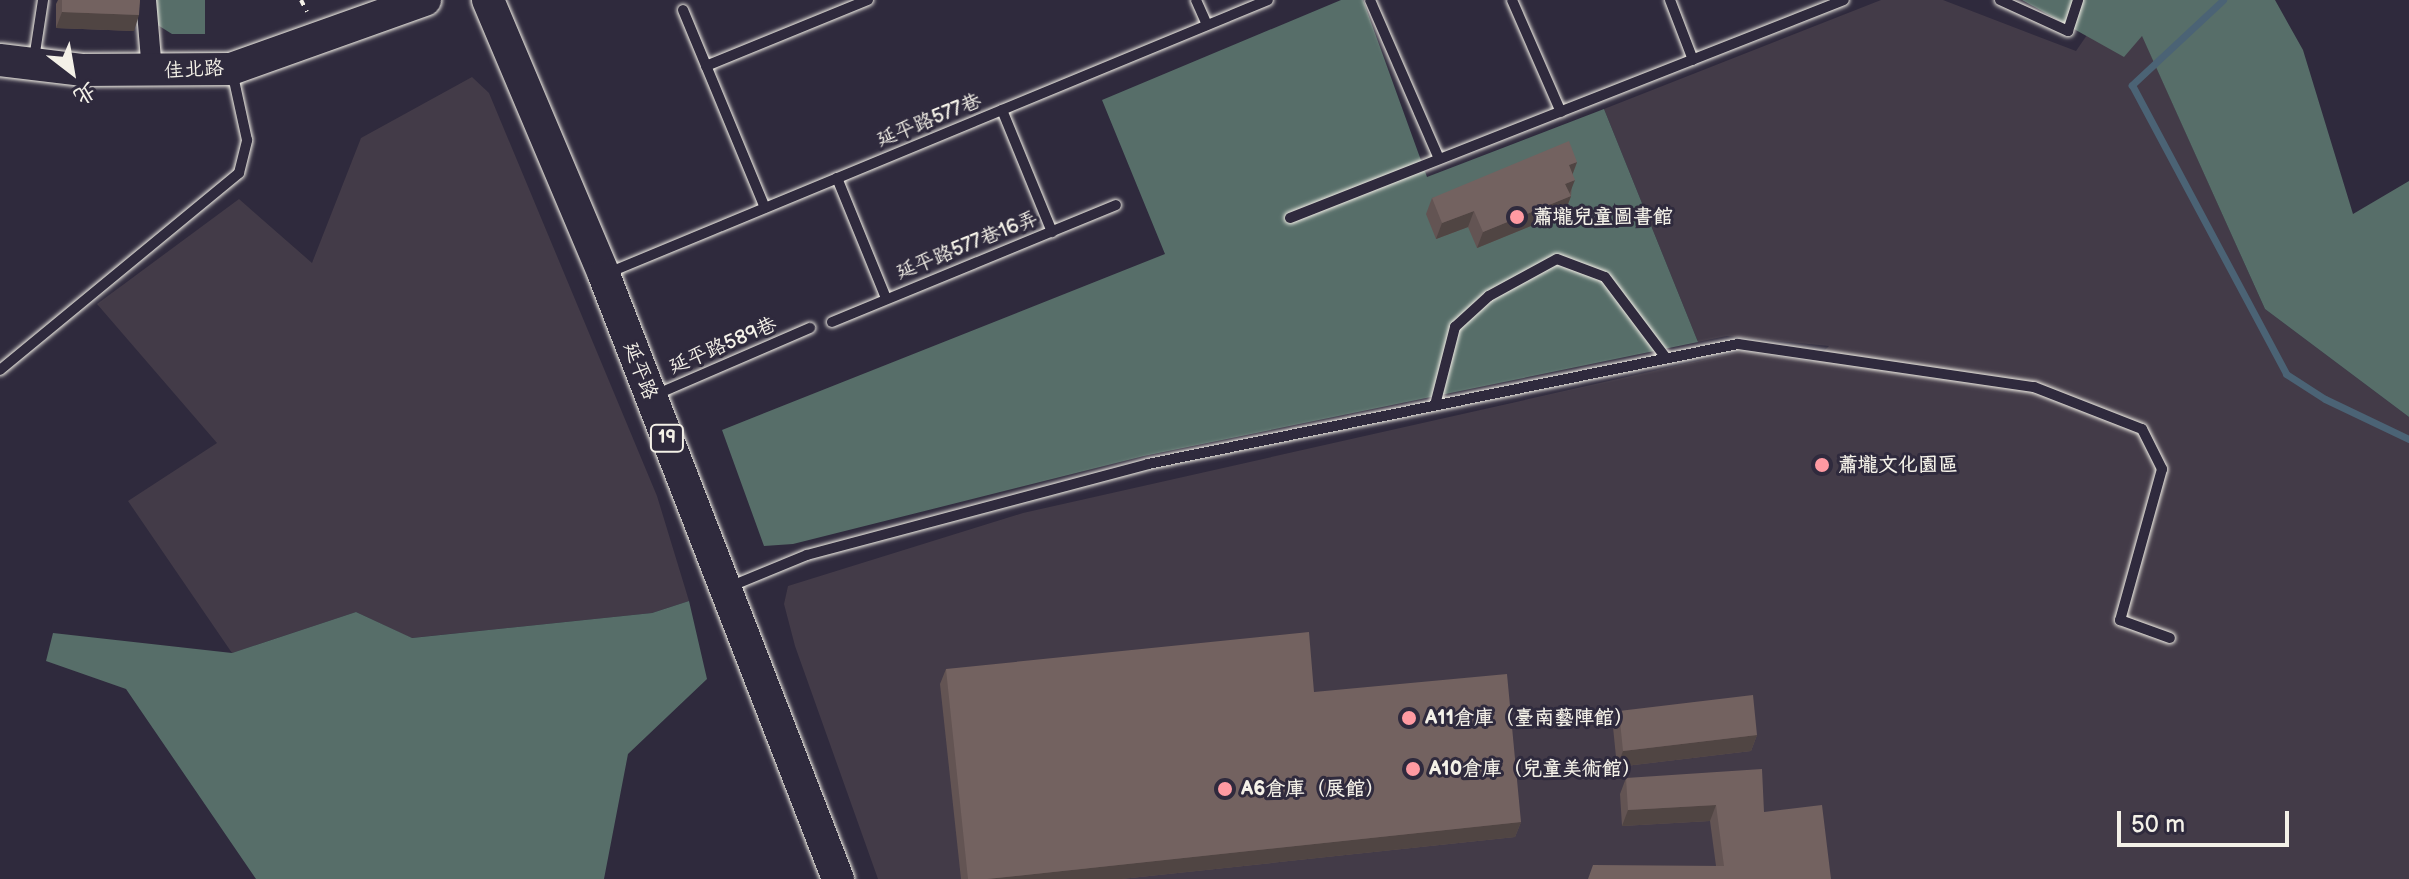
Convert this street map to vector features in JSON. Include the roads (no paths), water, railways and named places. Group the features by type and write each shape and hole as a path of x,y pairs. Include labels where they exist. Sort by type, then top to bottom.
{"main road":[{"name":"佳北路","path":"0,60 152,72 231,69 425,0"},
{"name":"延平路","path":"488,0 604,275 650,397 729,587 838,879"}],"street":[{"path":"146,0 152,72"}],"lane":[{"path":"34,65 43,0"},
{"path":"706,66 868,0"},
{"path":"1196,0 1207,25"},
{"name":"延平路577巷","path":"604,275 1268,0"},
{"path":"1370,0 1439,159"},
{"path":"1512,0 1561,112"},
{"path":"1670,0 1693,60"},
{"path":"1290,218 1843,0"},
{"path":"2000,0 2068,31 2078,0"},
{"path":"683,10 765,208"},
{"path":"0,370 239,173 247,140 231,69"},
{"path":"1002,110 1052,232"},
{"path":"837,178 886,298"},
{"name":"延平路577巷16弄","path":"832,322 1116,205"},
{"path":"1435,405 1455,327 1489,296 1557,259 1605,277 1666,358"},
{"name":"延平路589巷","path":"650,397 810,328"},
{"path":"729,587 807,555 1148,464 1738,344 1900,364 2034,387 2142,429 2162,469 2120,620 2170,638"}],"waterway":[{"path":"2223,0 2132,85 2286,374 2325,399 2409,439"}],"place":[{"name":"蕭壠兒童圖書館","path":"1517,217"},
{"name":"蕭壠文化園區","path":"1822,465"},
{"name":"A11倉庫（臺南藝陣館）","path":"1409,718"},
{"name":"A10倉庫（兒童美術館）","path":"1413,769"},
{"name":"A6倉庫（展館）","path":"1225,789"}]}
